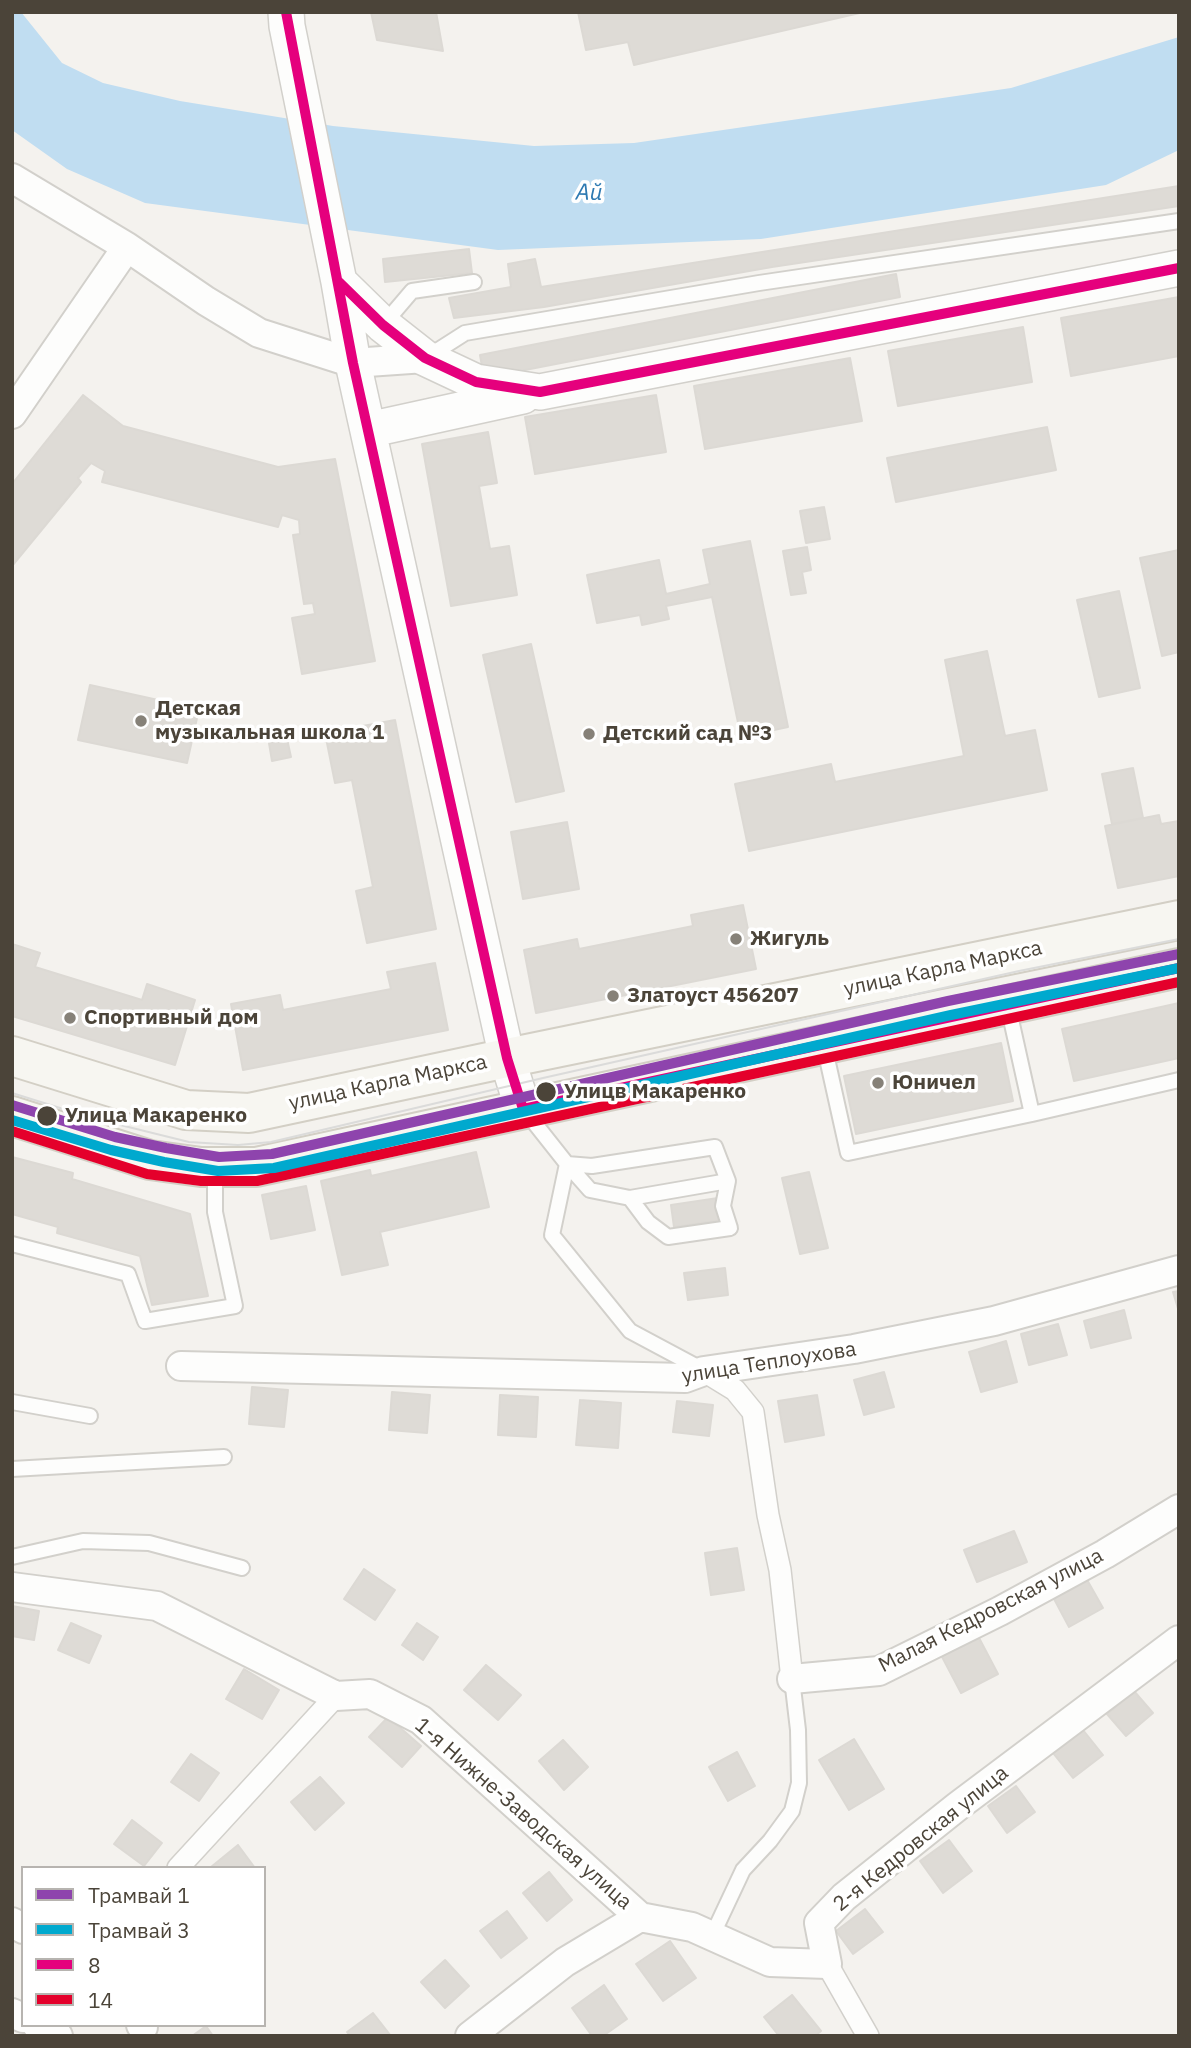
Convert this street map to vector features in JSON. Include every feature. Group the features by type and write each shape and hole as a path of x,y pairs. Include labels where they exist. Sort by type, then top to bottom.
{"main road":[{"name":"улица Карла Маркса","path":"12,1056 186,1110 249,1113 1179,920"},
{"path":"12,1116 150,1160 215,1167 256,1167 1179,968"}],"street":[{"path":"287,19 353,363 508,1058 523,1109"},
{"path":"12,178 127,247 206,301 260,333 353,363 425,358"},
{"path":"12,414 127,247"},
{"path":"368,430 540,393 1179,268"},
{"path":"337,271 383,325 425,358 476,382 540,393"},
{"name":"улица Теплоухова","path":"181,1366 685,1378 704,1371 854,1349 994,1321 1179,1270"},
{"path":"704,1371 735,1390 753,1412 768,1516 780,1570 792,1679"},
{"name":"Малая Кедровская улица","path":"792,1679 879,1671 1011,1605 1179,1509"},
{"name":"1-я Нижне-Заводская улица","path":"12,1587 157,1606 337,1696 370,1694 421,1720 639,1917"},
{"name":"2-я Кедровская улица","path":"827,1964 819,1923 844,1897 958,1806 1179,1640"},
{"path":"180,1866 337,1696"},
{"path":"470,2036 565,1962 639,1917 692,1927 770,1962 827,1964 868,2036"},
{"path":"41,2027 58,2036"}],"lane":[{"path":"425,358 465,333 759,282 1179,221"},
{"path":"383,325 412,291 474,282"},
{"path":"1008,1004 1032,1114"},
{"path":"824,1044 848,1153 1179,1080"},
{"path":"523,1109 590,1190 630,1198 729,1181"},
{"path":"567,1164 592,1166 715,1147 729,1181 723,1206 730,1228 668,1237 648,1222 630,1198"},
{"path":"567,1164 552,1236 630,1331 704,1371"},
{"path":"12,1244 128,1273 145,1321 235,1306 215,1212 215,1167"},
{"path":"12,1402 90,1416"},
{"path":"12,1469 224,1457"},
{"path":"12,1557 83,1541 149,1543 242,1568"},
{"path":"712,1936 743,1870 770,1842 792,1811 799,1783 798,1730 792,1679"}],"water":[{"name":"Ай","path":"12,12 21,12 62,63 103,83 180,101 333,126 534,146 634,143 1011,88 1179,37 1179,150 1106,185 761,239 498,250 145,203 67,169 12,130"}],"building":[{"path":"371,12 436,12 443,51 377,40"},
{"path":"578,12 864,12 634,65 628,42 586,50"},
{"path":"1179,186 1179,206 772,267 544,307 454,318 449,298 511,287 508,264 535,259 541,287"},
{"path":"469,249 472,273 385,282 383,259"},
{"path":"896,274 900,297 484,378 480,355"},
{"path":"1179,297 1179,356 1071,376 1061,318"},
{"path":"1023,327 1032,382 898,406 888,351"},
{"path":"850,358 862,421 705,449 694,386"},
{"path":"83,395 123,426 278,467 335,459 375,661 302,674 292,618 315,614 313,603 304,604 293,535 300,534 299,520 282,515 278,527 102,482 105,471 91,463 78,478 81,482 12,566 12,484"},
{"path":"656,395 666,452 535,474 525,417"},
{"path":"1047,427 1056,470 896,502 887,458"},
{"path":"488,432 497,483 479,486 490,549 509,546 517,595 451,606 422,444"},
{"path":"824,507 830,539 806,543 800,511"},
{"path":"750,541 788,727 741,737 712,597 666,606 669,619 642,625 640,615 597,623 587,575 659,560 666,594 710,584 703,550"},
{"path":"807,547 811,570 802,572 806,593 791,595 783,551"},
{"path":"1179,550 1179,652 1162,656 1140,558"},
{"path":"1119,591 1140,688 1099,697 1077,600"},
{"path":"531,644 564,791 516,802 483,655"},
{"path":"987,651 1005,736 1035,730 1047,790 749,851 735,784 831,764 835,782 964,756 945,660"},
{"path":"90,685 199,709 187,763 78,740"},
{"path":"395,720 436,929 367,943 356,891 373,887 352,780 335,783 325,733"},
{"path":"287,739 291,757 272,761 269,743"},
{"path":"1133,768 1143,818 1112,824 1102,774"},
{"path":"1159,815 1161,824 1179,821 1179,876 1118,888 1105,826"},
{"path":"567,822 579,889 523,899 511,832"},
{"path":"743,905 756,969 536,1013 524,950 577,939 579,949 693,926 691,915"},
{"path":"12,944 40,953 35,967 142,1000 147,984 195,1000 175,1065 12,1016"},
{"path":"435,963 448,1030 243,1070 231,1004 280,995 283,1010 391,989 387,972"},
{"path":"1179,1003 1179,1058 1074,1081 1062,1029"},
{"path":"1001,1043 1013,1101 856,1134 844,1076"},
{"path":"476,1152 489,1207 380,1232 388,1265 342,1275 321,1181 370,1170 371,1176"},
{"path":"12,1157 73,1173 72,1179 190,1214 208,1296 152,1305 140,1256 57,1233 58,1227 12,1214"},
{"path":"809,1172 828,1248 800,1254 782,1178"},
{"path":"306,1186 315,1230 271,1239 262,1195"},
{"path":"718,1198 722,1220 674,1227 671,1205"},
{"path":"725,1268 728,1295 688,1300 684,1273"},
{"path":"1179,1291 1179,1312 1173,1292"},
{"path":"1124,1310 1131,1338 1091,1348 1084,1321"},
{"path":"1058,1324 1067,1355 1029,1365 1021,1334"},
{"path":"1006,1341 1017,1382 981,1392 969,1352"},
{"path":"884,1372 894,1407 864,1415 854,1380"},
{"path":"252,1387 288,1390 284,1427 249,1424"},
{"path":"392,1392 430,1395 427,1433 389,1430"},
{"path":"500,1395 538,1397 536,1437 498,1435"},
{"path":"817,1395 824,1435 785,1442 778,1401"},
{"path":"580,1400 621,1403 618,1448 576,1445"},
{"path":"677,1401 713,1405 709,1436 673,1432"},
{"path":"1014,1531 1027,1562 977,1582 964,1550"},
{"path":"737,1548 744,1590 711,1595 705,1553"},
{"path":"364,1569 395,1590 375,1620 344,1599"},
{"path":"1086,1578 1103,1608 1069,1627 1053,1597"},
{"path":"12,1606 39,1611 34,1640 12,1636"},
{"path":"71,1623 101,1636 89,1663 58,1650"},
{"path":"417,1623 438,1637 423,1660 402,1645"},
{"path":"977,1634 998,1674 961,1693 940,1653"},
{"path":"486,1665 521,1695 498,1720 464,1690"},
{"path":"244,1669 279,1690 262,1719 226,1699"},
{"path":"1134,1691 1153,1713 1126,1736 1107,1714"},
{"path":"388,1717 421,1746 402,1767 369,1737"},
{"path":"1083,1730 1103,1755 1073,1778 1053,1753"},
{"path":"854,1739 884,1789 849,1810 819,1760"},
{"path":"563,1740 588,1767 564,1790 539,1761"},
{"path":"737,1752 755,1786 728,1801 709,1767"},
{"path":"191,1754 219,1773 199,1801 171,1782"},
{"path":"320,1777 344,1803 315,1830 291,1802"},
{"path":"1016,1786 1035,1812 1007,1833 988,1806"},
{"path":"132,1820 162,1843 144,1866 114,1844"},
{"path":"949,1840 972,1871 943,1893 920,1861"},
{"path":"238,1845 254,1866 212,1866"},
{"path":"549,1872 572,1900 547,1921 523,1893"},
{"path":"865,1909 883,1932 853,1954 836,1931"},
{"path":"507,1911 527,1938 501,1958 480,1931"},
{"path":"670,1941 696,1978 663,2001 636,1964"},
{"path":"445,1960 469,1986 445,2008 421,1982"},
{"path":"604,1985 627,2019 603,2036 592,2036 572,2008"},
{"path":"792,1995 821,2031 815,2036 779,2036 764,2017"},
{"path":"373,2013 391,2036 350,2036 347,2032"},
{"path":"207,2027 213,2036 192,2036"}],"tram line":[{"path":"12,1093 92,1118 189,1142 238,1145 271,1142 1019,971 1179,939"},
{"name":"1","path":"12,1105 115,1137 166,1148 219,1157 272,1154 948,1001 1179,954"},
{"name":"3","path":"12,1120 111,1150 164,1162 218,1171 274,1168 951,1015 1179,968"}],"transit line":[{"name":"8","path":"286,12 353,363 507,1058 523,1109 1179,968"},
{"name":"8","path":"339,282 383,325 425,358 476,382 540,392 1179,268"},
{"name":"14","path":"12,1131 147,1174 201,1181 257,1181 1179,982"}],"place":[{"name":"Детская музыкальная школа 1","path":"141,721"},
{"name":"Детский сад №3","path":"589,734"},
{"name":"Жигуль","path":"736,939"},
{"name":"Златоуст 456207","path":"613,996"},
{"name":"Спортивный дом","path":"70,1018"},
{"name":"Юничел","path":"878,1083"},
{"name":"Улицв Макаренко","path":"546,1092"},
{"name":"Улица Макаренко","path":"47,1116"}]}
